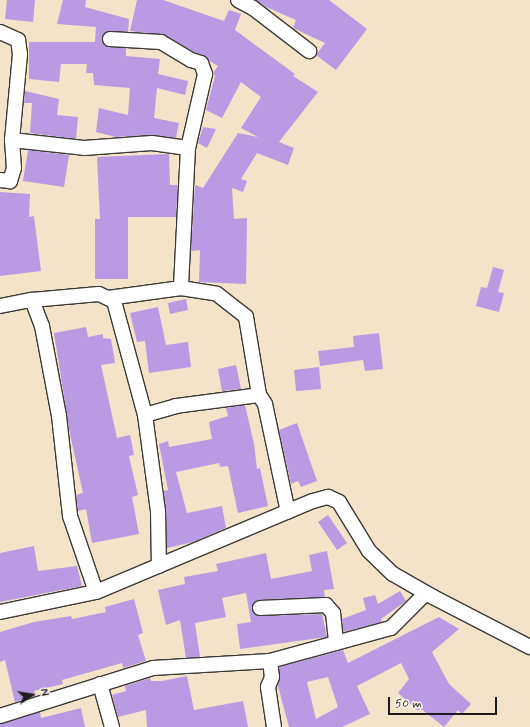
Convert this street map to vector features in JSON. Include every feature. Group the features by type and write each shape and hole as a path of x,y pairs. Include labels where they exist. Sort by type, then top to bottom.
{"street":[{"path":"238,0 253,8 308,51"},
{"path":"0,32 18,40 20,54 12,140 14,168 10,181 0,180"},
{"path":"110,39 160,42 191,60 201,63 205,74 188,148 181,288"},
{"path":"12,140 84,148 152,143 188,148"},
{"path":"108,298 181,288 217,294 246,317 259,395 264,404 288,512"},
{"path":"0,306 32,300 99,294 114,301 145,415 158,511 159,566"},
{"path":"32,300 42,326 60,416 70,516 96,592"},
{"path":"145,415 176,406 259,395"},
{"path":"0,612 96,592 313,501 328,497 338,502 369,551 393,574 426,593 530,647"},
{"path":"0,716 153,668 270,661 391,628 426,593"},
{"path":"260,608 326,605 333,613 336,643"},
{"path":"270,661 272,677 268,687 274,727"},
{"path":"100,684 112,727"}],"building":[{"path":"7,0 35,0 33,22 5,19"},
{"path":"63,0 86,0 85,7 129,19 128,32 110,31 103,34 102,39 105,46 126,48 126,56 160,59 158,74 188,81 185,95 157,88 154,118 179,123 176,138 152,135 116,137 96,132 99,108 128,115 130,88 94,85 93,73 86,73 87,64 61,64 59,82 29,79 29,42 95,42 96,27 57,24"},
{"path":"137,0 163,0 224,21 229,10 241,14 235,30 295,74 293,76 318,92 279,142 294,148 288,165 257,153 241,179 247,181 243,192 232,188 234,219 247,218 246,284 199,282 200,250 192,251 191,249 195,185 203,188 238,133 258,137 241,128 261,97 241,82 222,118 206,110 215,76 213,73 218,66 165,35 130,31"},
{"path":"256,0 329,0 367,29 336,70 316,55 325,43 293,28 296,20 266,7"},
{"path":"25,91 59,99 57,115 78,117 76,139 30,133 32,103 24,103"},
{"path":"203,127 216,129 207,148 198,143"},
{"path":"28,150 69,155 64,187 23,181"},
{"path":"169,154 170,185 178,185 176,217 128,217 128,279 95,279 95,219 100,219 97,157"},
{"path":"0,192 30,194 29,217 34,216 41,271 0,276"},
{"path":"493,267 504,270 498,292 504,293 499,312 476,306 481,287 487,288"},
{"path":"186,299 188,310 170,314 168,303"},
{"path":"158,307 166,345 188,342 191,367 149,373 145,341 137,342 130,313"},
{"path":"86,327 88,337 103,334 103,338 111,339 115,363 101,365 117,438 130,435 134,455 129,456 138,495 132,497 139,534 92,543 86,509 78,511 76,495 83,493 70,434 54,333"},
{"path":"379,333 383,369 365,371 363,360 320,366 318,351 354,347 353,336"},
{"path":"236,365 241,389 222,391 218,369"},
{"path":"319,367 321,389 296,391 294,370"},
{"path":"245,405 254,444 257,469 260,468 268,506 238,513 228,466 220,467 219,463 176,472 187,513 222,506 226,528 193,542 167,548 164,491 168,490 159,444 168,441 169,447 212,439 209,422 228,416 226,408"},
{"path":"297,423 317,481 301,487 298,481 291,484 279,430"},
{"path":"328,515 347,543 337,550 318,522"},
{"path":"34,546 38,571 77,566 82,586 0,602 0,553"},
{"path":"327,551 334,589 324,590 325,597 260,600 255,601 252,608 253,613 260,616 322,614 327,637 240,649 237,624 251,622 246,593 222,598 226,617 195,623 200,657 186,658 180,620 166,625 158,590 185,584 184,577 218,571 216,564 266,553 271,579 312,571 309,555"},
{"path":"400,591 406,601 381,619 382,622 343,632 342,619 366,610 363,598 375,595 378,604"},
{"path":"134,599 143,633 138,635 146,661 123,668 122,663 62,680 63,684 34,691 35,696 15,702 5,660 0,662 0,632 34,622 71,616 72,619 106,612 105,607"},
{"path":"439,617 459,629 432,652 449,684 471,704 462,714 458,710 444,727 420,708 418,711 398,693 409,679 401,663 357,686 370,714 342,727 289,727 278,686 279,667 343,650 348,663","holes":["328,677 338,707 316,719 307,682"]},
{"path":"187,676 194,710 243,701 248,727 147,727 146,710 118,717 112,695 126,691 125,686 150,678 151,681 162,681"},
{"path":"81,708 85,727 0,727 0,724 40,712 41,718"}]}
